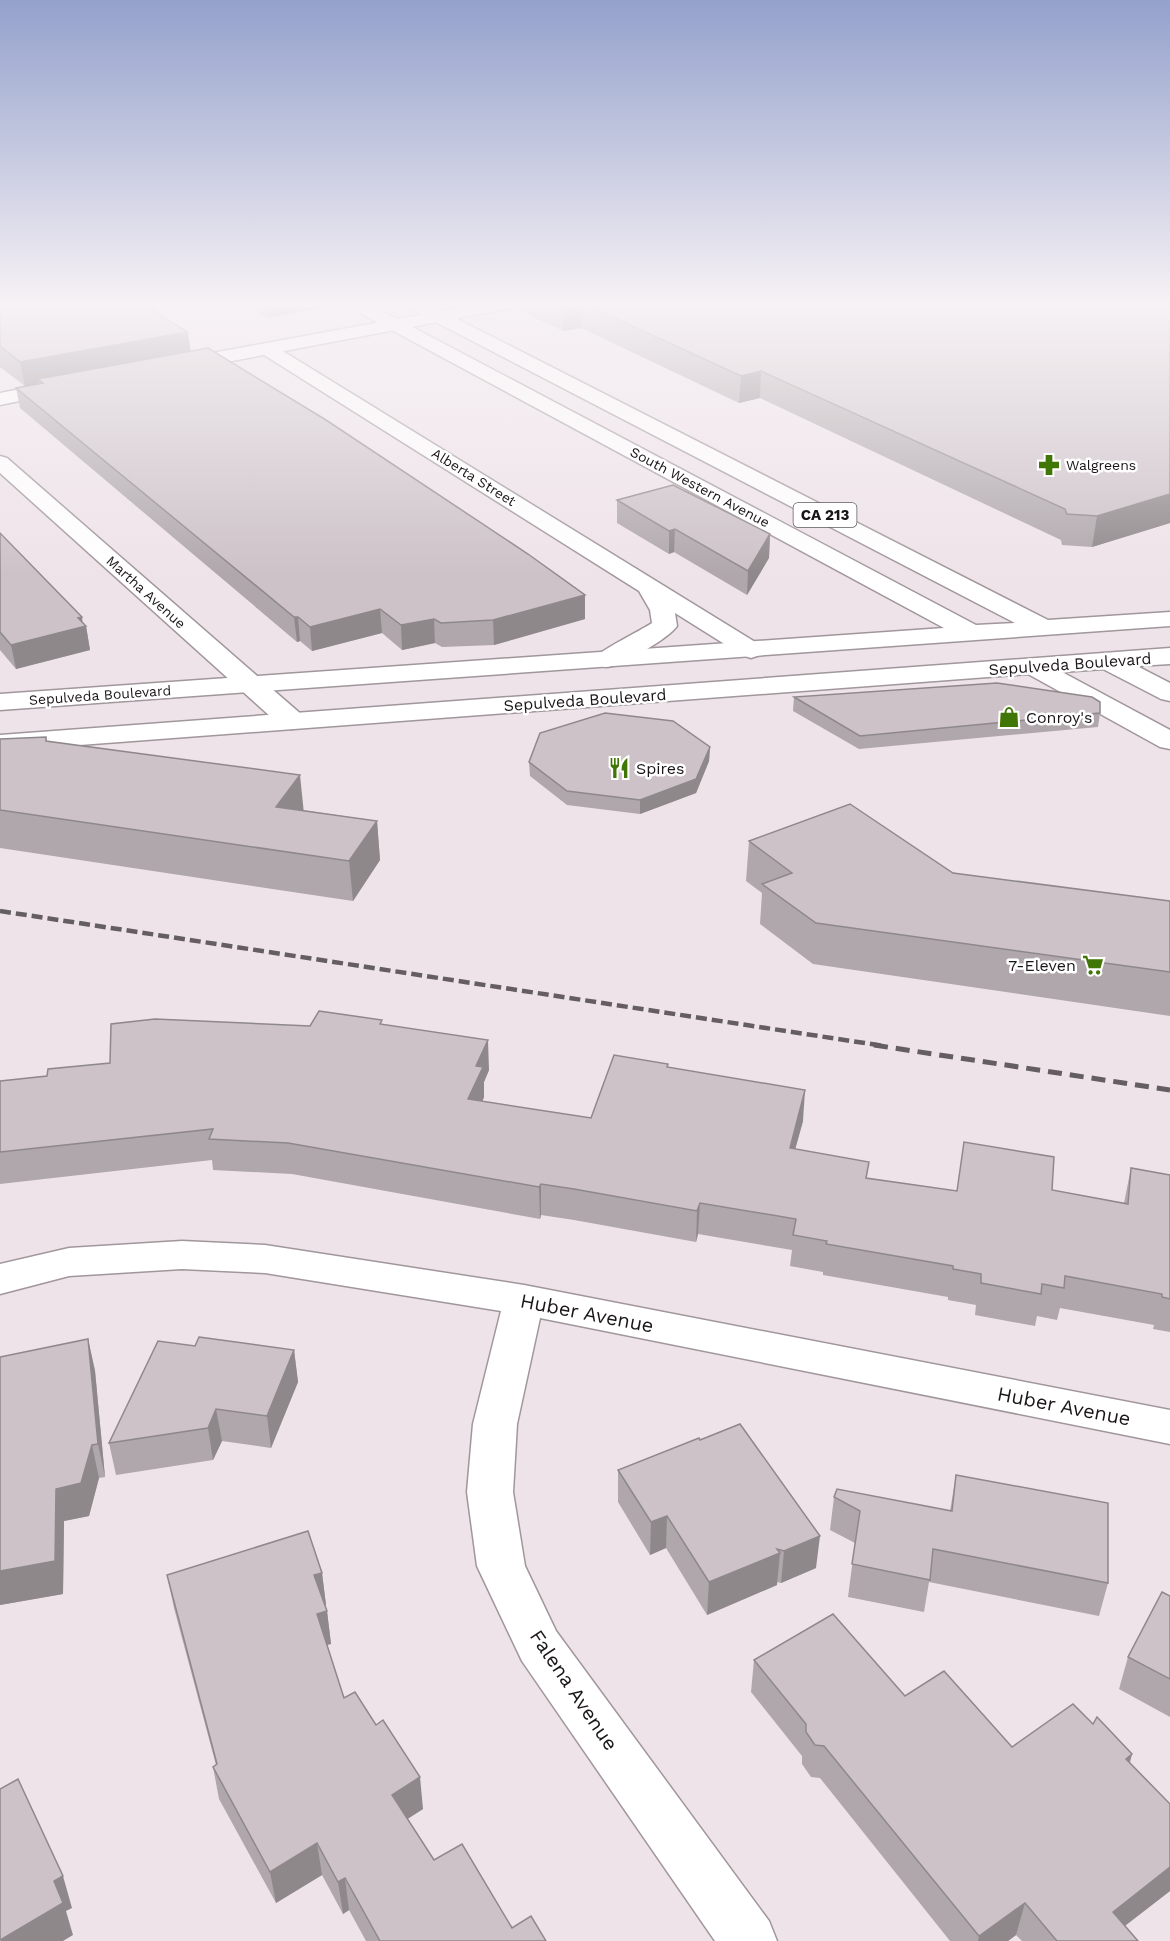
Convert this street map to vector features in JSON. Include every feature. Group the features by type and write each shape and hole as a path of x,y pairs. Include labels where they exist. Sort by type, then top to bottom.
{"main road":[{"path":"0,399 29,394"},
{"name":"Alberta Street","path":"339,394 751,650"},
{"name":"South Western Avenue","path":"524,394 1170,741"},
{"path":"556,394 573,403 589,405 606,402"},
{"name":"South Western Avenue","path":"590,394 1170,693"},
{"name":"Martha Avenue","path":"0,462 292,721"},
{"path":"606,659 637,644 665,626 662,610 650,587"},
{"name":"Sepulveda Boulevard","path":"0,702 1170,619"},
{"name":"Sepulveda Boulevard","path":"0,743 1170,656"},
{"name":"Huber Avenue","path":"0,1279 69,1262 182,1255 265,1259 524,1300 1170,1427"},
{"name":"Falena Avenue","path":"524,1300 495,1424 490,1492 501,1566 539,1646 749,1941"}],"building":[{"path":"23,394 283,394 528,554 585,595 493,620 441,623 434,619 401,625 380,609 310,627 298,617 294,617"},
{"path":"811,394 1170,394 1170,494 1097,516 1067,514 1065,509"},
{"path":"673,485 770,534 748,571 675,529 669,531 617,500"},
{"path":"0,533 82,617 78,618 86,626 11,645 0,632"},
{"path":"997,683 1092,697 1100,702 1100,713 860,736 794,697"},
{"name":"Spires","path":"605,713 673,721 710,747 696,779 640,800 567,791 529,762 540,733"},
{"path":"46,737 46,741 300,775 276,807 377,821 349,861 0,810 0,739"},
{"path":"850,804 953,873 1170,901 1170,972 816,923 762,884 792,873 749,841"},
{"path":"319,1011 382,1020 380,1024 488,1040 476,1066 483,1067 468,1099 591,1118 614,1055 668,1064 667,1067 805,1090 790,1148 869,1162 866,1178 957,1191 964,1142 1054,1157 1052,1190 1128,1204 1131,1168 1170,1175 1170,1299 1162,1297 1162,1294 1065,1276 1064,1288 1042,1284 1041,1294 981,1283 981,1274 953,1269 953,1266 826,1244 827,1241 793,1235 796,1219 700,1203 697,1211 574,1189 541,1184 539,1187 288,1143 209,1139 213,1129 0,1152 0,1081 47,1076 48,1069 110,1063 111,1024 155,1019 310,1026"},
{"path":"199,1337 294,1350 267,1416 216,1409 208,1428 109,1443 158,1341 195,1346"},
{"path":"88,1339 98,1444 92,1445 81,1483 56,1489 55,1561 0,1571 0,1357"},
{"path":"740,1424 820,1536 784,1551 777,1549 780,1553 709,1582 667,1516 651,1522 618,1470"},
{"path":"956,1475 1108,1503 1108,1583 933,1549 930,1580 852,1564 860,1511 834,1497 837,1489 952,1511"},
{"path":"308,1531 322,1573 314,1575 327,1611 317,1614 344,1698 355,1692 376,1725 383,1720 420,1777 392,1795 434,1860 462,1844 512,1928 531,1916 546,1941 380,1941 345,1878 338,1882 317,1843 270,1872 213,1767 217,1764 167,1575"},
{"path":"1162,1592 1170,1596 1170,1679 1128,1657"},
{"path":"833,1614 905,1696 944,1671 1012,1747 1073,1704 1093,1724 1097,1717 1132,1754 1126,1759 1170,1804 1170,1867 1113,1912 1138,1941 1057,1941 1025,1903 979,1936 824,1746 815,1745 806,1732 806,1724 754,1660"},
{"path":"18,1779 63,1876 54,1881 63,1903 0,1940 0,1789"}],"railway":[{"path":"0,911 884,1046"},
{"path":"874,1045 1170,1090"}],"place":[{"name":"Walgreens","path":"1049,465"},
{"name":"Conroy's","path":"1009,717"},
{"name":"Spires","path":"619,768"},
{"name":"7-Eleven","path":"1093,965"}]}
